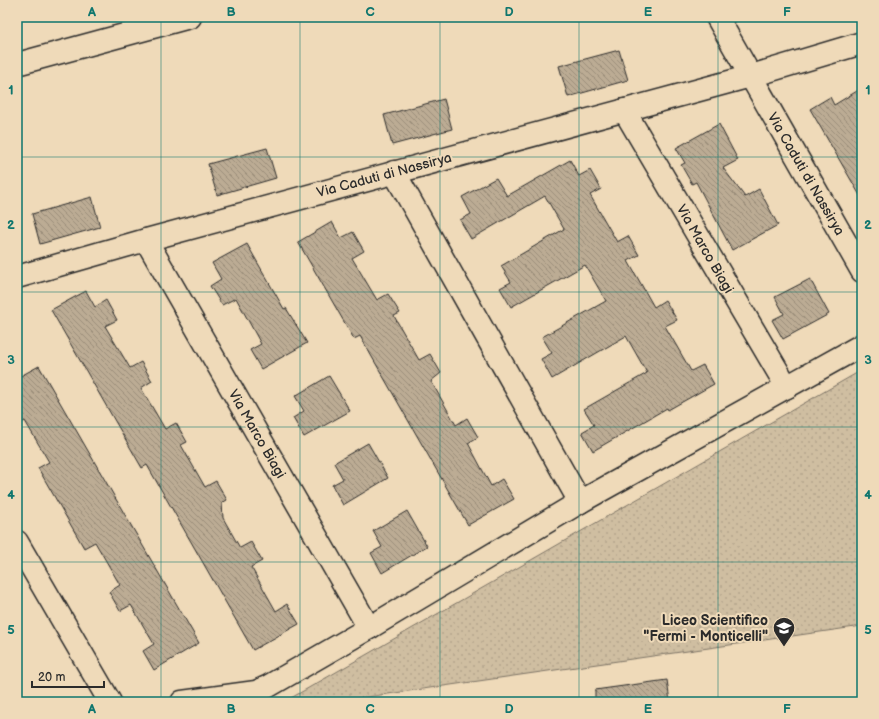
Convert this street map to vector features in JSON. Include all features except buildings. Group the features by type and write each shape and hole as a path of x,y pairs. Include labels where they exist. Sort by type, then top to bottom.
{"street":[{"path":"17,64 190,17"},
{"name":"Via Caduti di Nassirya","path":"717,17 862,271"},
{"name":"Via Caduti di Nassirya","path":"17,277 394,172 751,76 862,43"},
{"name":"Via Marco Biagi","path":"624,110 787,387"},
{"path":"394,172 580,502"},
{"name":"Via Marco Biagi","path":"146,240 369,628"},
{"path":"182,702 256,692 268,687 580,502 862,345"},
{"path":"17,542 110,702"}],"shaded area":[{"path":"862,370 862,626 332,702 290,702 291,698"}],"place":[{"name":"Liceo Scientifico \"Fermi - Monticelli\"","path":"784,648"}]}
